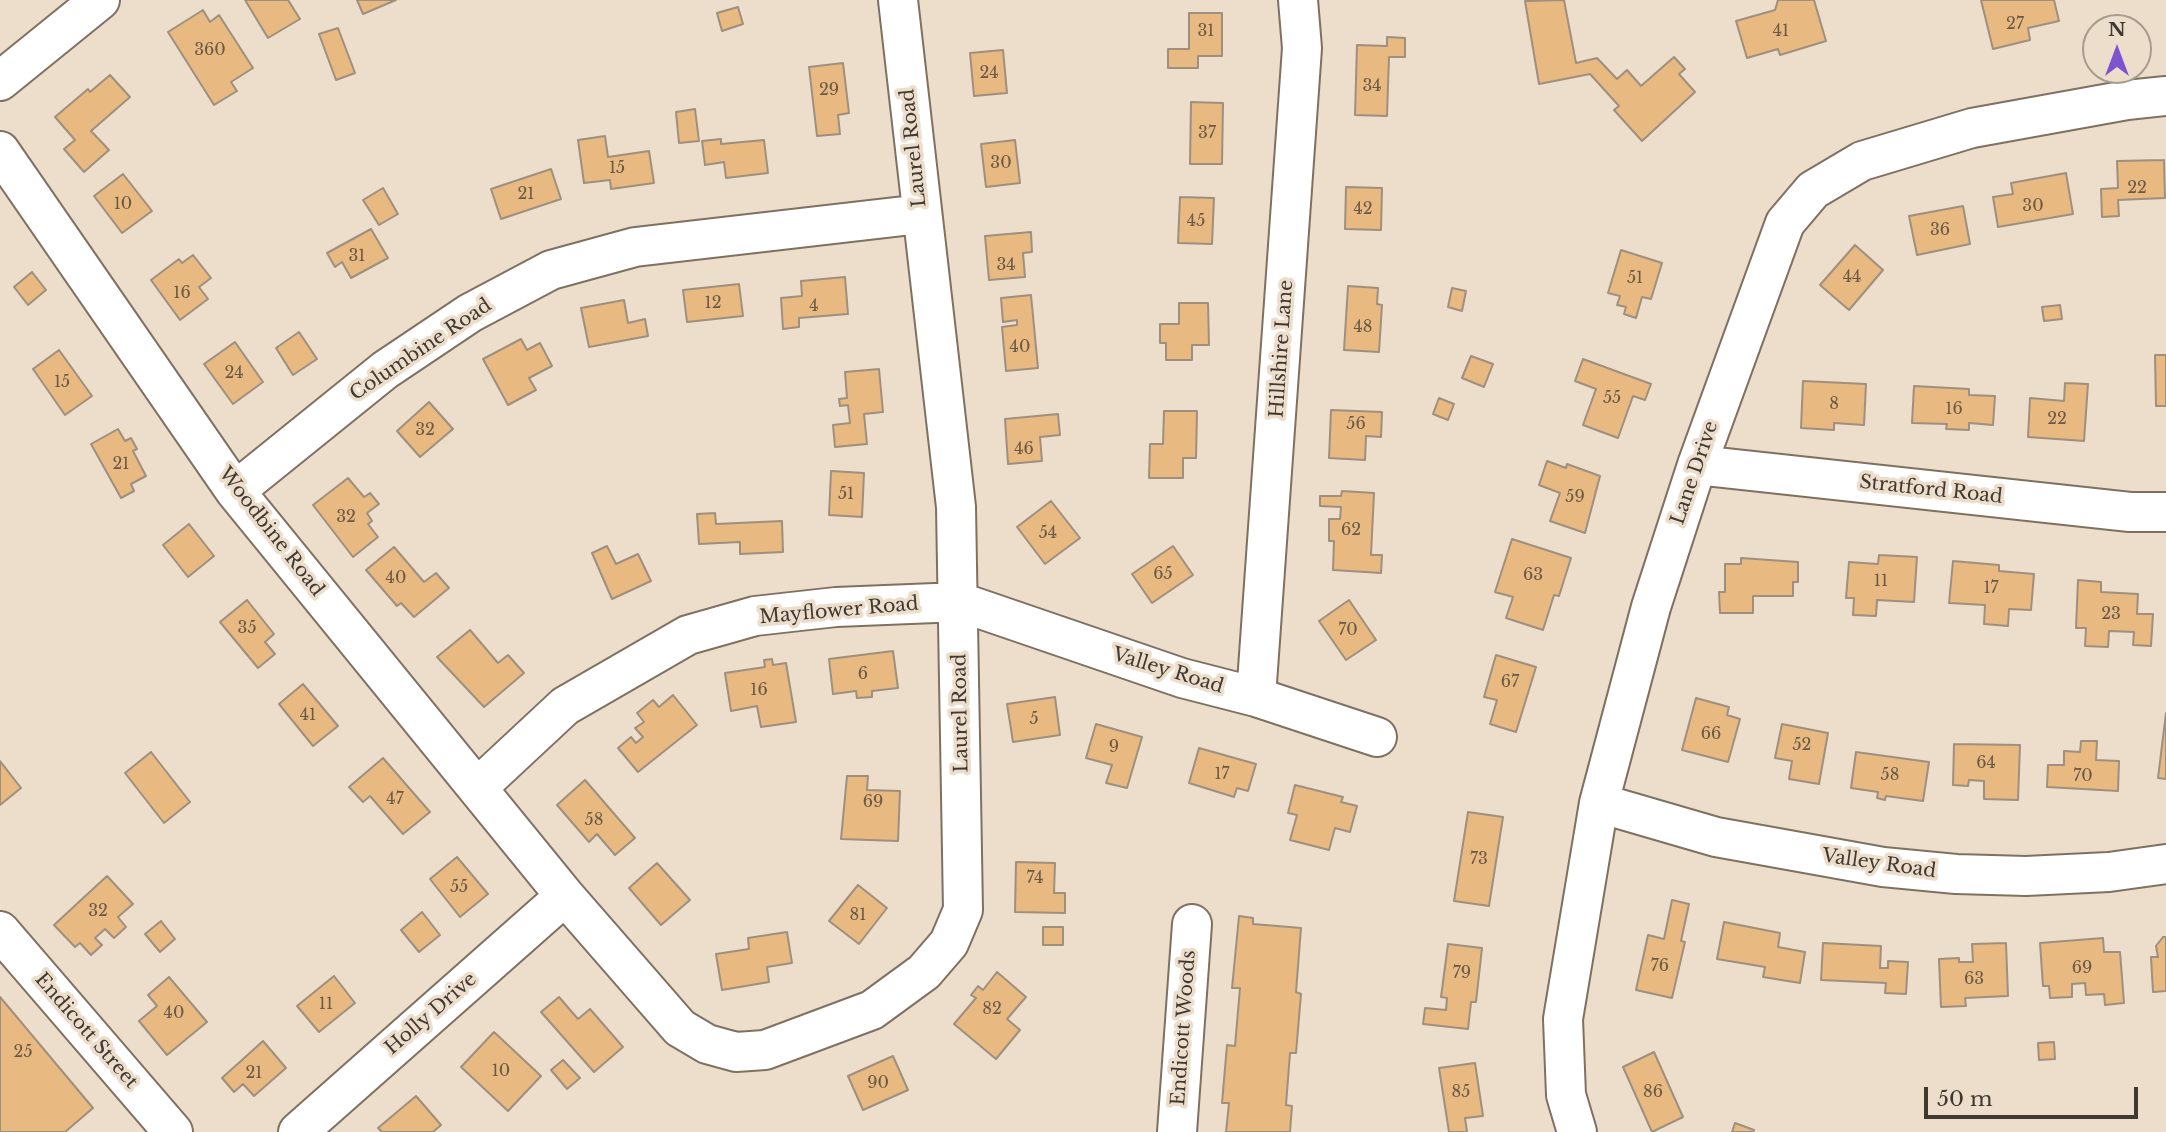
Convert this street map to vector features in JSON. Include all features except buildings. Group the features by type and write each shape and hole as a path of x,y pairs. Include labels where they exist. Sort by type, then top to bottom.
{"street":[{"name":"Laurel Road","path":"565,896 680,1028 707,1044 736,1052 765,1050 872,1010 925,972 949,943 963,910 960,602 956,507 898,0"},
{"name":"Hillshire Lane","path":"1256,697 1302,48 1298,0"},
{"path":"0,81 92,2"},
{"name":"Lane Drive","path":"1577,1132 1566,1095 1563,1019 1599,803 1651,607 1697,465 1785,223 1813,190 1862,161 1972,128 2127,100 2166,96"},
{"name":"Woodbine Road","path":"0,151 235,491 565,896"},
{"name":"Columbine Road","path":"235,491 385,370 470,313 551,270 635,247 921,214"},
{"name":"Stratford Road","path":"1697,465 2130,512 2166,512"},
{"name":"Valley Road","path":"960,602 1182,678 1256,697 1377,737"},
{"name":"Mayflower Road","path":"477,788 565,706 688,635 755,616 836,607 960,602"},
{"name":"Valley Road","path":"1599,803 1716,837 1896,868 1956,874 2026,876 2109,872 2166,864"},
{"name":"Holly Drive","path":"298,1132 565,896"},
{"name":"Endicott Woods","path":"1177,1132 1192,923"},
{"name":"Endicott Street","path":"0,931 157,1127"}]}
